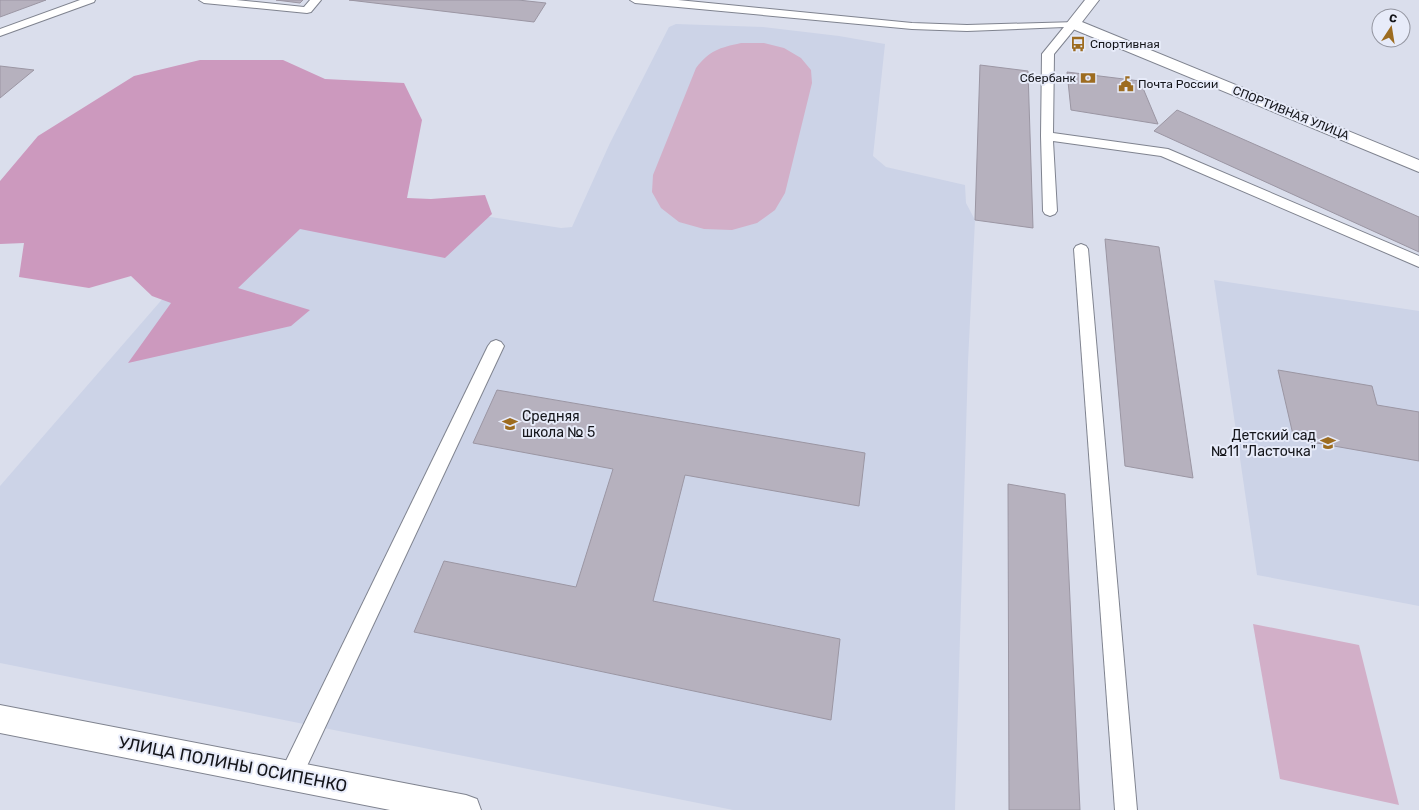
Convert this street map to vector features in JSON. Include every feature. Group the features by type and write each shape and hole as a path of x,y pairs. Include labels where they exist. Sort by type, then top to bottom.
{"street":[{"path":"1073,24 1092,0"},
{"name":"СПОРТИВНАЯ УЛИЦА","path":"1073,24 1419,166"},
{"name":"УЛИЦА ПОЛИНЫ ОСИПЕНКО","path":"0,719 466,810"}],"lane":[{"path":"0,33 90,0"},
{"path":"204,0 307,10 316,0"},
{"path":"636,0 677,2 822,19 953,28 1073,24"},
{"path":"1050,211 1047,136 1048,54 1073,24"},
{"path":"1047,136 1164,152 1419,262"},
{"path":"1082,249 1126,810"},
{"path":"291,775 496,346"}],"shaded area":[{"name":"Средняя школа № 5","path":"676,24 763,27 839,36 885,44 873,156 886,167 965,185 966,203 975,220 968,362 955,810 733,810 0,663 0,486 264,182 561,228 572,227 610,143 669,27"},
{"path":"741,43 764,43 784,48 801,58 811,70 812,83 785,193 775,210 757,223 732,230 704,229 679,222 661,208 652,192 653,175 696,68 711,53 727,46"},
{"path":"200,60 283,60 325,79 404,83 422,120 407,198 431,199 485,195 492,214 445,258 300,229 238,288 310,310 291,326 128,363 171,303 152,296 131,276 89,288 19,277 24,243 0,244 0,181 38,136 134,76"},
{"name":"Детский сад №11 \"Ласточка\"","path":"1214,280 1419,311 1419,606 1257,575"},
{"path":"1253,624 1359,645 1399,805 1280,779"}],"building":[{"path":"0,0 46,0 0,17"},
{"path":"276,0 303,0 300,3"},
{"path":"349,0 518,0 546,3 534,22"},
{"path":"980,65 1028,71 1033,228 975,220"},
{"path":"0,66 34,70 0,98"},
{"path":"1067,72 1140,81 1158,124 1071,110"},
{"path":"1177,110 1419,217 1419,252 1154,131"},
{"path":"1105,239 1159,247 1193,478 1125,466"},
{"path":"1278,370 1372,386 1377,405 1419,412 1419,461 1294,439"},
{"path":"497,390 865,453 859,506 685,475 653,601 840,639 831,720 414,632 444,561 576,587 613,469 473,443"},
{"path":"1008,484 1065,494 1080,810 1009,810"}],"place":[{"name":"Спортивная","path":"1078,44"},
{"name":"Сбербанк","path":"1088,78"},
{"name":"Почта России","path":"1126,84"},
{"name":"Средняя школа № 5","path":"510,424"},
{"name":"Детский сад №11 \"Ласточка\"","path":"1328,443"}]}
